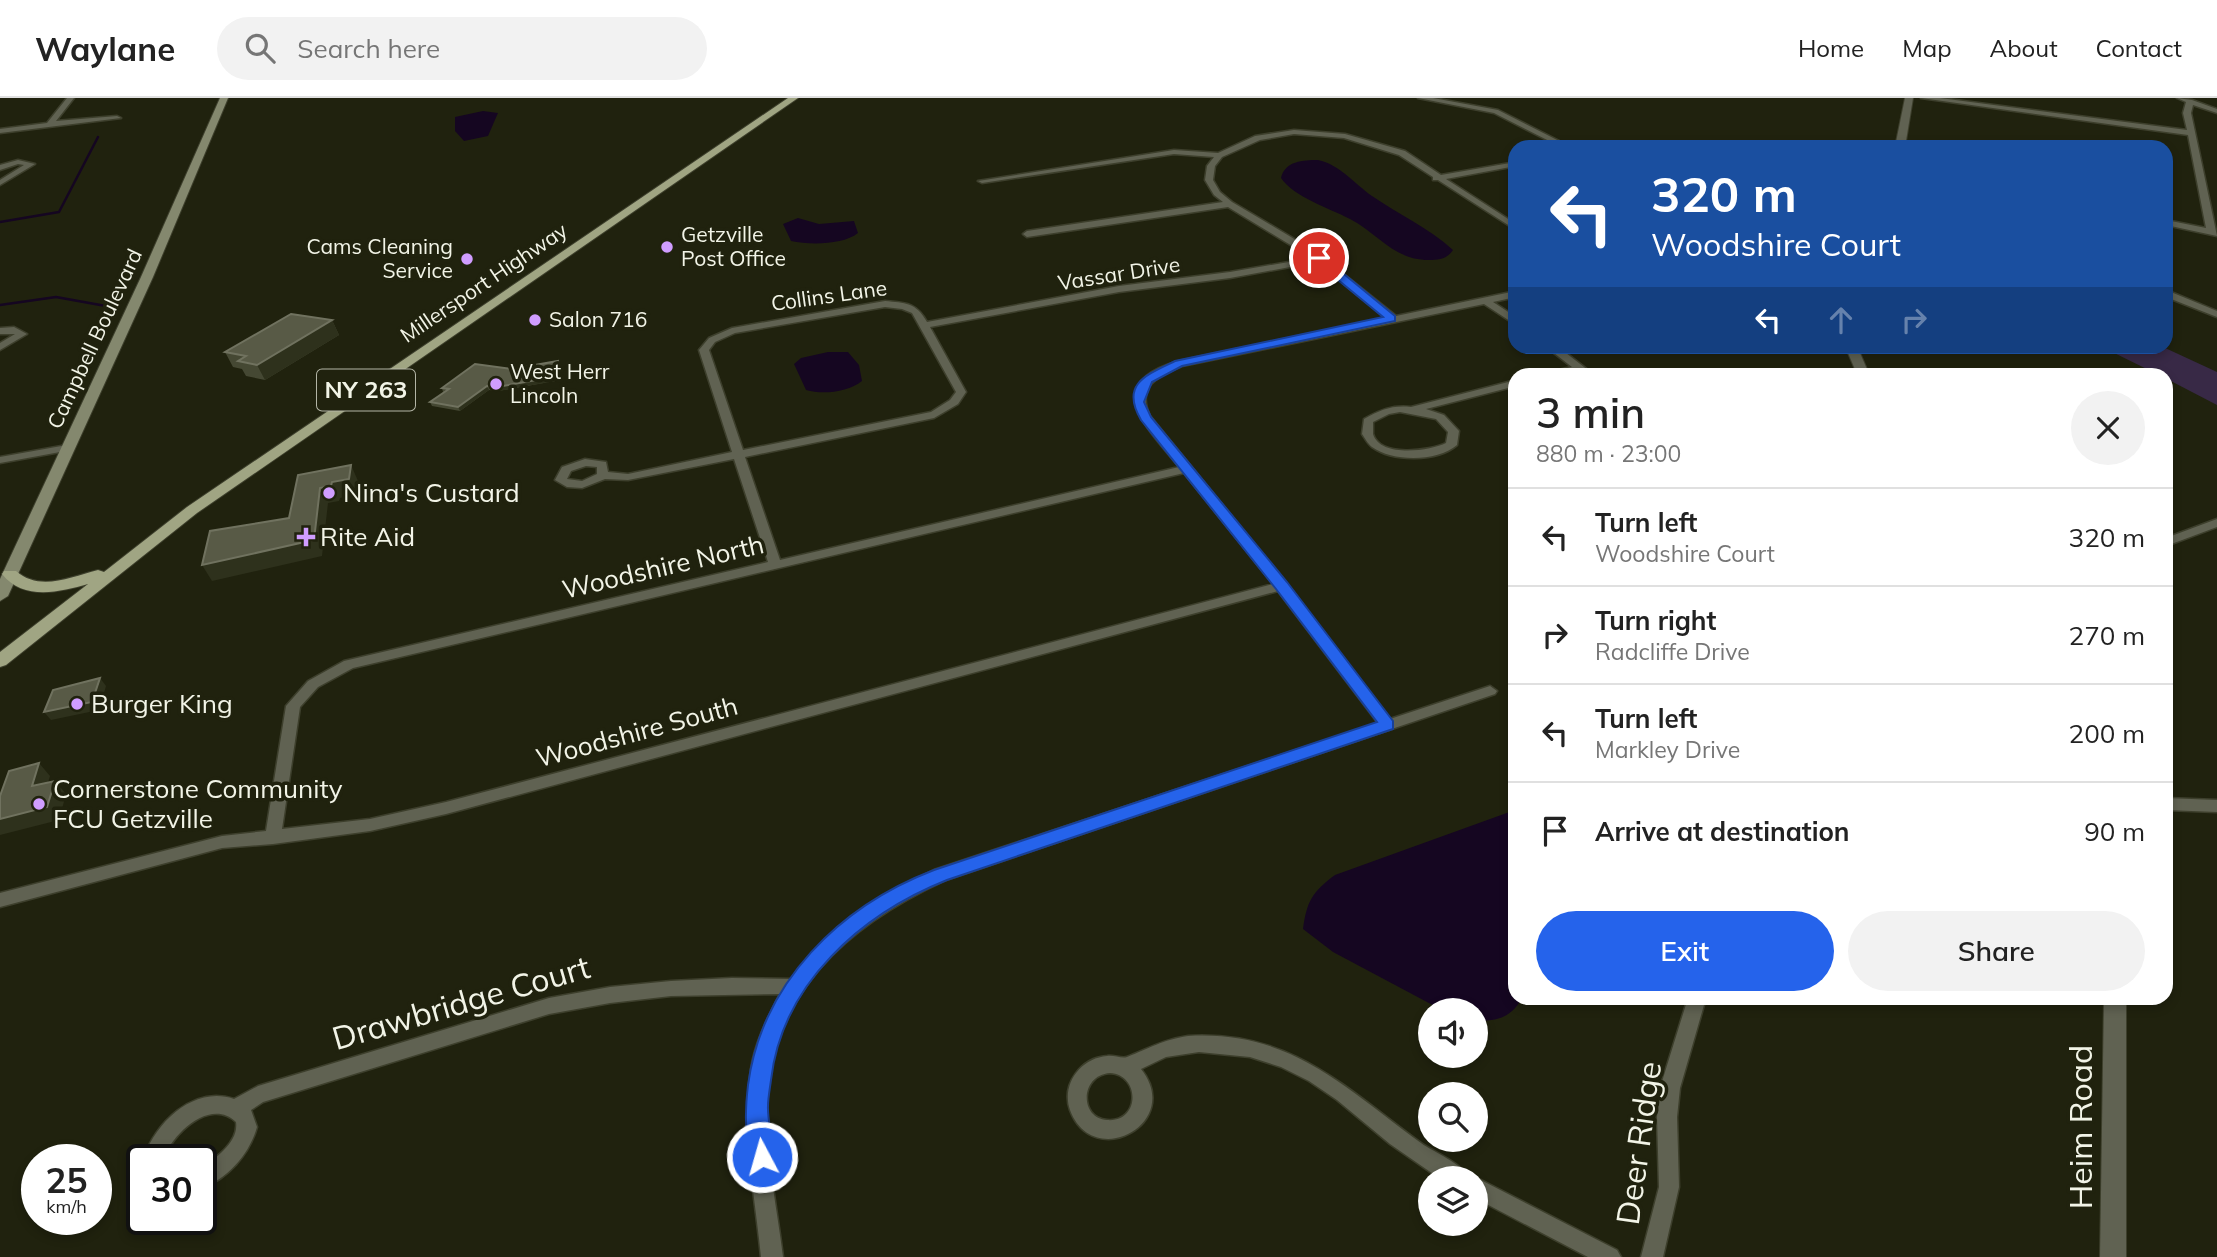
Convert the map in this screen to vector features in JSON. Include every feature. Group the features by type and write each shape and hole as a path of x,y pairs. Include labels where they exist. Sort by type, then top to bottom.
{"main road":[{"name":"Campbell Boulevard","path":"0,596 147,277 224,98"},
{"name":"Millersport Highway","path":"0,661 111,570 240,476 794,98"},
{"path":"10,574 23,585 42,587 73,583 111,570"}],"street":[{"path":"51,124 71,98"},
{"path":"1421,98 1496,111 1553,140"},
{"path":"1901,140 1909,98"},
{"path":"1924,98 2192,133"},
{"path":"2180,98 2217,111"},
{"path":"2173,223 2214,232 2187,113 2190,101"},
{"path":"0,131 117,118"},
{"path":"982,181 1174,152 1219,155 1270,136 1332,134 1391,148 1508,223"},
{"path":"1219,155 1211,166 1209,180 1216,193 1229,205 1319,258 1392,318"},
{"path":"0,170 18,162 32,164 0,183"},
{"path":"1436,178 1508,165"},
{"path":"0,170 11,177"},
{"path":"1027,234 1229,205"},
{"name":"Vassar Drive","path":"924,325 1119,289 1230,275 1319,258"},
{"path":"1387,725 1281,586 1145,418 1138,402 1141,387 1148,379 1167,368 1392,318 1508,296"},
{"path":"2173,296 2217,314"},
{"path":"1485,300 1508,316"},
{"name":"Collins Lane","path":"738,455 933,415 954,402 961,392 916,312 904,306 885,304 732,331 712,340 704,350 738,455 775,564"},
{"path":"0,331 14,330 22,334 0,347"},
{"path":"1561,354 1580,368"},
{"path":"1415,410 1449,424 1455,439 1451,446 1432,454 1403,454 1377,444 1369,437 1366,429 1376,415 1386,411 1415,410 1508,385"},
{"path":"0,460 66,448"},
{"path":"603,475 628,477 738,455"},
{"name":"Woodshire North","path":"273,838 293,706 313,684 332,672 368,659 1187,469"},
{"path":"2173,539 2217,523"},
{"name":"Woodshire South","path":"0,900 222,842 370,825 446,808 1281,586"},
{"path":"772,1257 757,1107 761,1067 770,1037 794,987 820,954 858,918 912,886 1490,691"},
{"path":"2173,804 2217,806"},
{"name":"Drawbridge Court","path":"159,1144 181,1121 211,1107 235,1109 258,1096 549,1006 667,987 735,984 794,987"},
{"name":"Deer Ridge","path":"1653,1257 1670,1187 1667,1117 1670,1088 1695,1005"},
{"name":"Heim Road","path":"2113,1257 2115,1005"},
{"path":"1126,1069 1142,1055 1193,1044 1230,1044 1272,1053 1343,1091 1418,1155 1437,1166"},
{"path":"217,1169 225,1164 244,1138 246,1126 243,1116 235,1109"},
{"path":"1488,1194 1610,1257"}],"shaded area":[{"path":"483,111 498,113 488,136 464,141 455,131 455,117"},
{"path":"1318,160 1340,170 1372,196 1424,228 1453,250 1451,253 1436,260 1406,256 1350,219 1294,191 1281,178 1286,168 1291,165 1301,161"},
{"path":"798,218 819,224 854,221 858,233 844,240 826,243 791,241 783,224"},
{"path":"828,352 848,352 859,365 862,381 835,392 806,390 794,364 801,358"},
{"path":"2173,352 2217,372 2217,405 2173,382 2173,368 2145,368 2116,354 2173,354"},
{"path":"1508,813 1508,1005 1518,1005 1503,1017 1488,1020 1488,998 1419,998 1333,952 1303,929 1306,911 1321,887 1335,875"}],"building":[{"path":"291,314 332,320 257,365 238,361 246,356 225,352"},
{"name":"West Herr Lincoln","path":"558,361 560,376 497,387 487,386 458,407 430,402 449,389 442,388 475,364 512,369"},
{"path":"351,465 349,479 332,482 331,486 320,488 314,540 202,565 210,531 289,518 298,475"},
{"path":"100,678 92,702 44,712 53,690"},
{"path":"39,763 32,786 55,781 47,807 0,819 0,796 9,771"}],"waterway":[{"path":"0,222 59,212 98,137"},
{"path":"0,305 56,297 117,308"}],"place":[{"name":"Getzville Post Office","path":"667,247"},
{"name":"Cams Cleaning Service","path":"467,259"},
{"name":"Salon 716","path":"535,320"},
{"name":"West Herr Lincoln","path":"496,384"},
{"name":"Nina's Custard","path":"329,493"},
{"name":"Rite Aid","path":"306,537"},
{"name":"Burger King","path":"77,704"},
{"name":"Cornerstone Community FCU Getzville","path":"39,804"}],"route":[{"path":"762,1157 757,1107 761,1067 770,1037 794,987 834,938 858,918 912,886 940,875 1387,725 1281,586 1145,418 1138,402 1141,387 1148,379 1179,363 1392,318 1319,258"}]}
